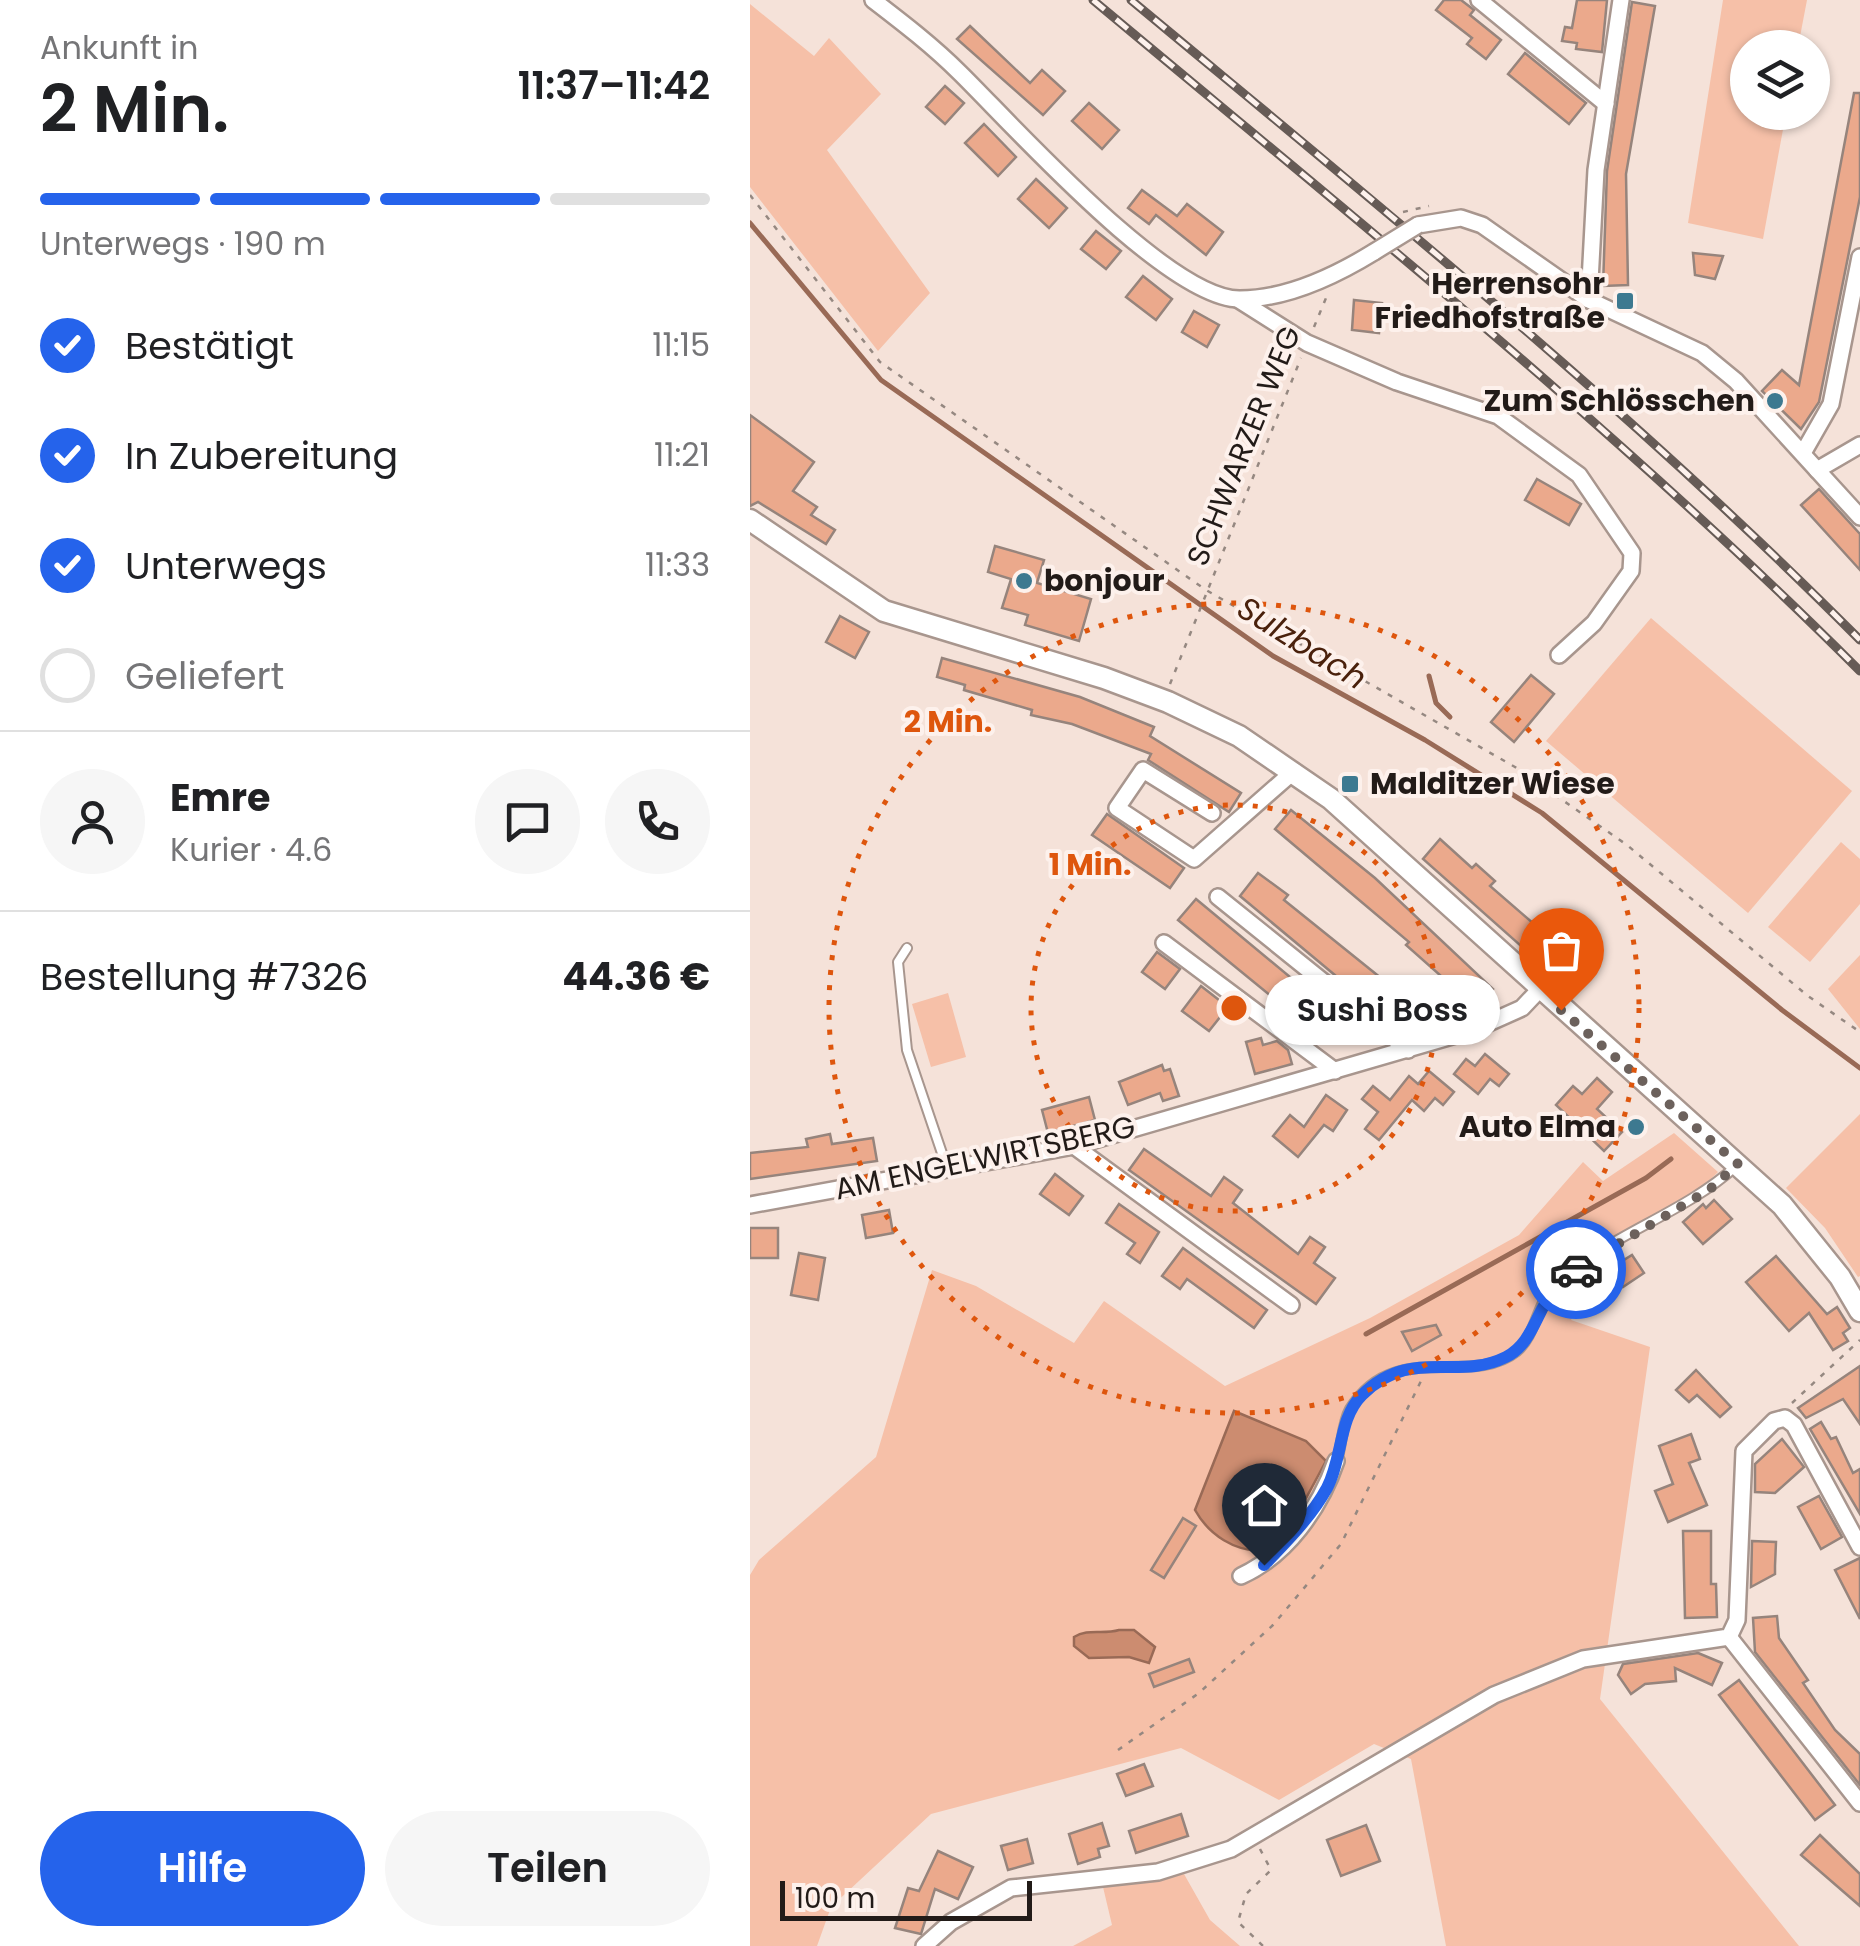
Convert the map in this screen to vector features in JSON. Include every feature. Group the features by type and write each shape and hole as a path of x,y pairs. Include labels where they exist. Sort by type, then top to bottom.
{"main road":[{"path":"750,520 884,611 1136,689 1239,736 1294,771 1331,799 1539,990 1738,1164 1812,1239 1860,1311"}],"street":[{"path":"872,0 958,71 1116,227 1192,282 1239,300 1307,343 1398,382 1498,416 1579,474 1632,553 1631,572 1594,624 1559,655"},
{"path":"1480,0 1606,104"},
{"path":"1589,300 1596,170 1621,0"},
{"path":"1239,300 1334,278 1418,225 1461,218 1482,225 1589,300 1702,353 1736,381 1860,517"},
{"path":"1803,453 1831,404 1860,257"},
{"path":"1817,470 1860,445"},
{"path":"1212,813 1143,770 1117,808 1194,860 1294,771"},
{"path":"1218,897 1408,1050"},
{"path":"1164,943 1334,1072"},
{"name":"AM ENGELWIRTSBERG","path":"750,1205 1074,1146 1498,1021 1522,1008 1539,990"},
{"path":"1074,1146 1291,1305"},
{"path":"1730,1638 1737,1620 1744,1451 1774,1421 1785,1418 1794,1425 1860,1546"},
{"path":"1241,1576 1264,1565 1297,1532 1328,1486 1336,1461"},
{"path":"1730,1638 1860,1803"},
{"path":"924,1946 951,1922 1011,1888 1158,1872 1231,1849 1494,1694 1583,1659 1730,1638"}],"lane":[{"path":"907,948 898,962 908,1050 947,1170"},
{"path":"1336,1461 1348,1411 1396,1369 1502,1360 1519,1350 1552,1287 1709,1190 1738,1164"}],"path":[{"path":"750,195 880,362 1206,590 1516,767 1626,844 1808,996 1860,1032"},
{"name":"SCHWARZER WEG","path":"1170,686 1197,610 1334,278"},
{"path":"1794,1400 1860,1340"},
{"path":"1118,1750 1199,1693 1261,1636 1342,1544 1430,1367"},
{"path":"1255,1834 1271,1870 1246,1894 1238,1922 1263,1946"}],"shaded area":[{"path":"1723,0 1807,0 1801,30 1730,30 1730,130 1783,130 1763,239 1688,223"},
{"path":"750,4 814,56 829,38 881,94 827,150 930,293 878,351 750,187"},
{"path":"1651,618 1852,791 1748,913 1546,741"},
{"path":"1841,842 1860,859 1860,904 1810,962 1768,927"},
{"path":"1860,955 1860,1029 1828,989"},
{"path":"948,993 966,1057 931,1067 912,1004"},
{"path":"1860,1114 1858,1277 1825,1228 1786,1188"},
{"path":"1674,1133 1718,1172 1705,1185 1578,1259 1594,1270 1571,1320 1650,1347 1600,1699 1799,1946 1446,1946 1411,1759 1374,1744 1279,1800 1181,1748 931,1814 831,1907 817,1946 750,1946 750,1575 759,1560 876,1457 932,1270 976,1286 1074,1343 1104,1301 1225,1386 1370,1318 1519,1235 1583,1162 1603,1181"},
{"path":"1234,1411 1306,1441 1326,1461 1305,1500 1264,1551 1243,1549 1224,1540 1195,1510"},
{"path":"1134,1630 1155,1647 1149,1663 1129,1657 1089,1658 1074,1646 1074,1637 1079,1634"},
{"path":"1184,1874 1210,1920 1240,1946 1073,1946 1112,1925 1103,1887"}],"building":[{"path":"1444,0 1461,0 1474,10 1470,15 1501,40 1486,59 1467,44 1472,38 1436,10"},
{"path":"1577,0 1607,0 1602,52 1576,49 1577,43 1562,41 1565,27 1572,28"},
{"path":"1632,2 1655,6 1626,174 1628,285 1603,286 1607,171"},
{"path":"970,26 1030,83 1042,70 1065,91 1043,115 957,39"},
{"path":"1525,53 1586,103 1569,124 1508,74"},
{"path":"945,86 964,103 945,124 926,107"},
{"path":"1854,93 1860,93 1860,197 1819,402 1801,429 1762,391 1782,370 1799,385"},
{"path":"1089,103 1119,130 1102,149 1072,121"},
{"path":"984,124 1016,157 998,176 965,143"},
{"path":"1036,179 1067,208 1049,228 1018,199"},
{"path":"1142,190 1177,216 1187,204 1223,232 1206,255 1156,215 1149,224 1128,208"},
{"path":"1096,231 1121,251 1106,269 1081,249"},
{"path":"1693,253 1723,256 1715,279 1695,275"},
{"path":"1143,276 1172,299 1156,320 1126,297"},
{"path":"1354,300 1382,303 1379,333 1352,330"},
{"path":"1194,311 1219,325 1207,347 1182,332"},
{"path":"750,415 814,462 793,491 817,507 811,515 835,530 826,544 758,502 750,506"},
{"path":"1537,479 1581,504 1569,525 1525,500"},
{"path":"1819,489 1860,534 1860,570 1801,505"},
{"path":"995,546 1044,560 1037,583 1091,599 1079,641 1025,625 1028,615 1002,608 1011,579 988,572"},
{"path":"840,616 869,632 855,658 826,642"},
{"path":"942,658 1080,697 1154,727 1150,736 1241,793 1229,812 1148,760 1151,754 1072,724 1031,715 1032,710 964,690 965,685 937,677"},
{"path":"1531,675 1554,694 1514,742 1491,722"},
{"path":"1291,810 1375,878 1493,989 1477,1008 1406,945 1409,942 1275,829"},
{"path":"1107,814 1184,868 1170,888 1092,835"},
{"path":"1440,839 1472,868 1476,864 1495,881 1490,886 1592,974 1574,993 1423,859"},
{"path":"1258,873 1288,895 1284,900 1407,999 1390,1021 1240,896"},
{"path":"1196,899 1332,1012 1316,1033 1178,920"},
{"path":"1157,952 1180,969 1165,989 1142,972"},
{"path":"1201,986 1228,1007 1209,1031 1182,1011"},
{"path":"1440,1010 1444,1027 1414,1033 1411,1016"},
{"path":"1261,1038 1263,1045 1277,1041 1288,1050 1292,1064 1255,1074 1246,1042"},
{"path":"1485,1054 1509,1074 1499,1086 1490,1079 1478,1094 1454,1074 1466,1059 1475,1066"},
{"path":"1162,1065 1164,1071 1170,1069 1179,1096 1163,1101 1160,1093 1128,1105 1119,1082"},
{"path":"1429,1071 1454,1092 1443,1105 1435,1098 1424,1111 1412,1100 1379,1140 1365,1129 1378,1112 1362,1099 1373,1086 1390,1100 1409,1076 1418,1084"},
{"path":"1597,1078 1612,1092 1597,1109 1622,1132 1604,1151 1556,1105 1573,1086 1582,1094"},
{"path":"1326,1095 1347,1110 1333,1131 1324,1125 1298,1157 1273,1136 1290,1115 1304,1127"},
{"path":"1089,1097 1095,1120 1048,1133 1042,1110"},
{"path":"830,1134 832,1144 873,1138 877,1161 750,1179 750,1153 808,1147 806,1139"},
{"path":"1144,1149 1211,1196 1224,1177 1242,1190 1233,1203 1298,1254 1310,1237 1325,1247 1314,1263 1335,1278 1316,1304 1129,1170"},
{"path":"1055,1174 1083,1196 1069,1215 1040,1194"},
{"path":"1714,1200 1732,1219 1703,1244 1683,1222 1703,1204 1706,1208"},
{"path":"1119,1204 1159,1232 1140,1263 1127,1254 1135,1243 1106,1223"},
{"path":"889,1210 893,1233 866,1238 862,1215"},
{"path":"750,1228 778,1228 778,1258 750,1258"},
{"path":"1183,1248 1267,1310 1254,1328 1187,1279 1180,1289 1162,1276"},
{"path":"799,1253 825,1258 818,1300 791,1295"},
{"path":"1632,1255 1644,1273 1623,1287 1611,1268"},
{"path":"1776,1256 1827,1314 1837,1307 1850,1328 1843,1333 1848,1341 1833,1350 1809,1313 1789,1331 1746,1282"},
{"path":"1436,1325 1441,1335 1412,1351 1402,1332"},
{"path":"1860,1366 1860,1424 1843,1399 1806,1418 1798,1408"},
{"path":"1696,1370 1731,1407 1720,1417 1697,1395 1689,1402 1676,1390"},
{"path":"1821,1422 1831,1439 1836,1437 1853,1473 1860,1469 1860,1514 1810,1429"},
{"path":"1691,1434 1700,1459 1689,1463 1707,1505 1668,1522 1655,1491 1673,1484 1659,1446"},
{"path":"1782,1439 1804,1467 1775,1493 1755,1492 1755,1464"},
{"path":"1819,1496 1842,1537 1821,1549 1798,1507"},
{"path":"1183,1518 1196,1526 1164,1578 1151,1570"},
{"path":"1683,1531 1711,1531 1711,1584 1716,1584 1717,1617 1685,1618"},
{"path":"1752,1541 1776,1542 1775,1574 1751,1587"},
{"path":"1860,1558 1860,1619 1835,1570"},
{"path":"1777,1616 1779,1638 1808,1680 1803,1683 1835,1730 1860,1754 1860,1785 1755,1652 1753,1618"},
{"path":"1698,1653 1722,1663 1712,1685 1675,1668 1676,1681 1645,1684 1631,1694 1618,1675 1623,1664"},
{"path":"1189,1659 1194,1672 1154,1687 1149,1674"},
{"path":"1739,1680 1835,1805 1815,1820 1719,1695"},
{"path":"1144,1764 1153,1786 1126,1796 1117,1774"},
{"path":"1181,1814 1188,1836 1136,1853 1129,1831"},
{"path":"1102,1823 1109,1846 1098,1849 1100,1857 1078,1864 1069,1834"},
{"path":"1366,1825 1380,1861 1341,1876 1327,1840"},
{"path":"1820,1835 1860,1874 1860,1906 1801,1855"},
{"path":"1027,1839 1033,1863 1008,1870 1001,1846"},
{"path":"938,1851 973,1867 958,1899 935,1889 921,1934 895,1928 908,1888 919,1891"}],"waterway":[{"name":"Sulzbach","path":"750,223 881,380 1273,656 1425,740 1542,813 1782,1010 1860,1068"},
{"path":"1429,676 1436,703 1450,717"},
{"path":"1366,1334 1646,1178 1671,1159"}],"railway":[{"path":"1093,0 1580,410 1769,582 1860,671"},
{"path":"1131,0 1595,391 1860,640"}],"way so far":[{"path":"1561,1010 1738,1164 1709,1190 1576,1269"}],"place":[{"name":"Herrensohr Friedhofstraße","path":"1625,301"},
{"name":"Zum Schlösschen","path":"1775,401"},
{"name":"bonjour","path":"1024,581"},
{"name":"Malditzer Wiese","path":"1350,784"},
{"name":"Sushi Boss","path":"1561,1010"},
{"name":"Auto Elma","path":"1636,1127"}],"route":[{"path":"1264,1565 1297,1532 1328,1486 1343,1442 1348,1411 1363,1394 1396,1369 1502,1360 1519,1350 1552,1287 1576,1269"}]}
